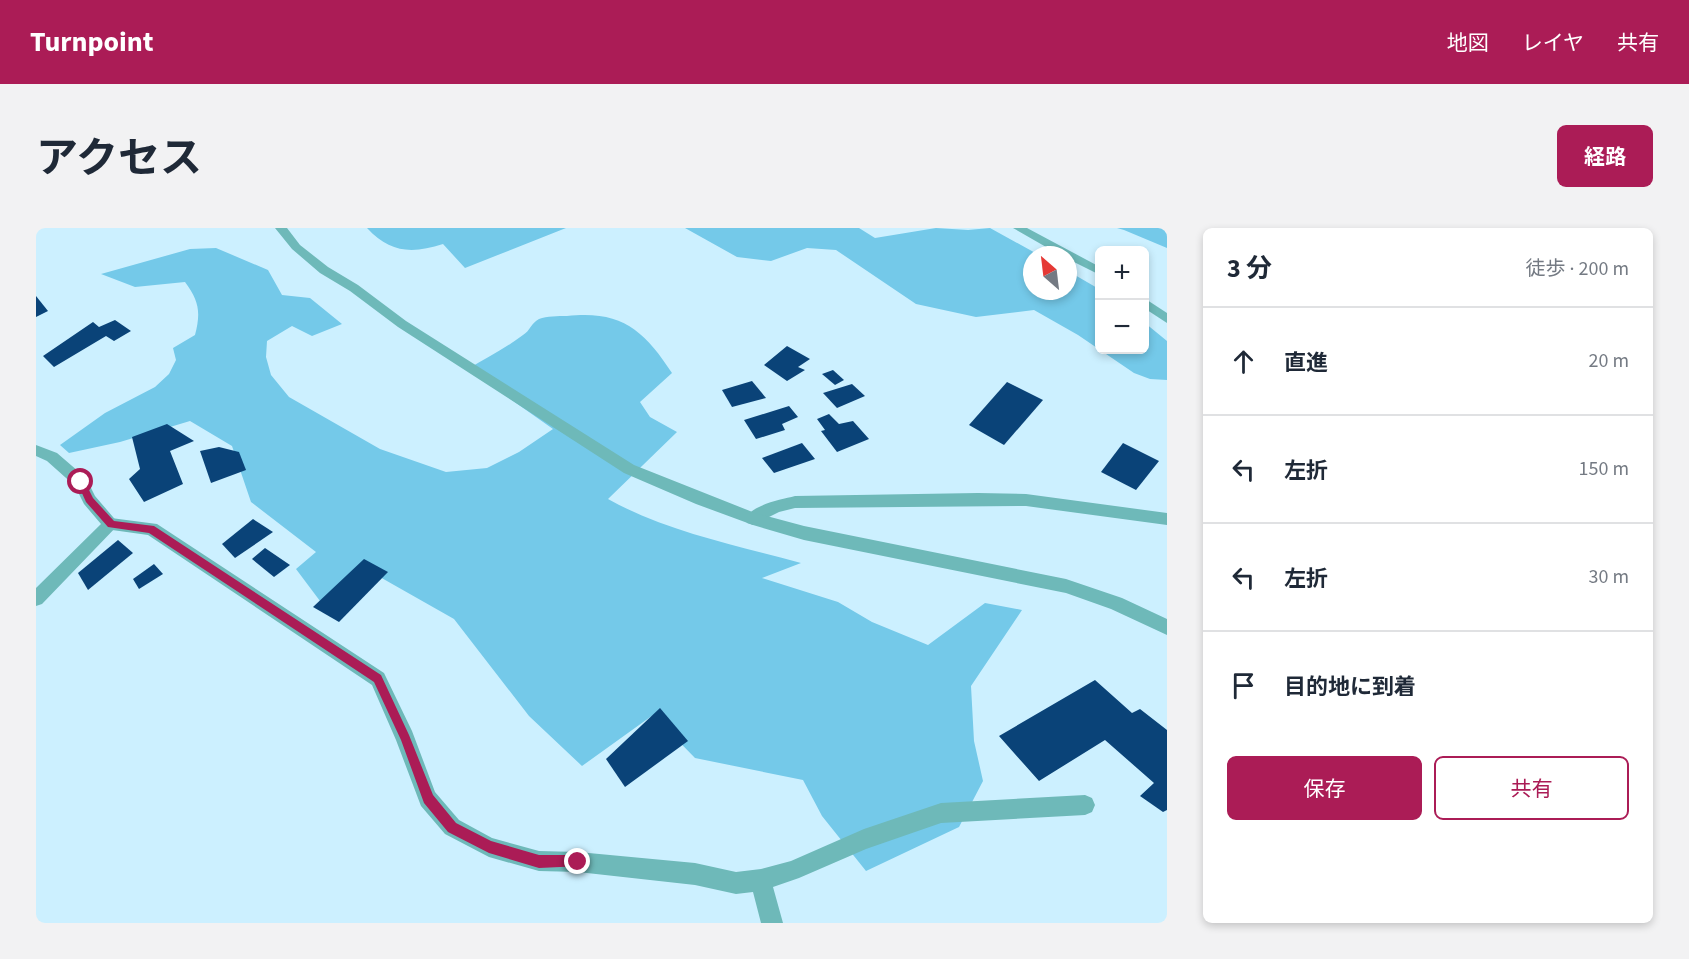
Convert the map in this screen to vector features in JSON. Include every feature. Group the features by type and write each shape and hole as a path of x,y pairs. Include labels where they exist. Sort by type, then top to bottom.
{"street":[{"path":"281,228 296,247 324,270 354,288 402,324 606,456 669,486 753,519 804,533 1066,586 1116,603 1167,627"},
{"path":"1019,228 1095,269"},
{"path":"1149,306 1167,319"},
{"path":"36,450 52,457 81,482 89,500 111,524 151,529 378,679 429,799 452,827 489,847 539,861 578,862 695,874 736,883 761,880 792,871 864,839 941,813 1085,805"},
{"path":"753,519 775,507 795,502 978,499 1026,500 1167,519"},
{"path":"36,599 111,524"},
{"path":"761,880 772,923"}],"shaded area":[{"path":"367,228 566,228 465,268 443,244 421,249 402,249 384,242"},
{"path":"685,228 859,228 875,238 936,228 968,230 990,228 1023,246 1023,300 1077,300 1077,276 1095,287 1095,347 1034,310 976,317 916,304 836,250 807,248 771,261 737,257"},
{"path":"1117,228 1167,228 1167,248 1124,230"},
{"path":"216,248 268,270 282,295 310,298 342,324 312,336 292,326 267,341 266,357 271,375 289,397 380,449 446,472 487,468 519,452 553,429 468,369 516,340 539,319 556,316 602,316 617,320 641,334 672,373 640,402 650,417 677,432 608,499 678,529 801,563 762,578 838,602 872,622 928,645 985,603 1022,610 971,686 974,741 983,781 959,827 866,871 822,816 803,780 695,758 653,715 582,766 529,716 454,619 364,568 320,601 296,569 316,552 251,502 232,446 190,421 120,442 69,453 60,445 105,413 155,387 169,374 176,360 173,348 195,335 197,327 198,307 185,282 135,287 101,274 190,249"},
{"path":"1149,326 1167,341 1167,380 1150,379 1134,373 1106,354 1149,354"}],"building":[{"path":"36,296 48,311 36,317"},
{"path":"115,320 131,331 114,341 106,336 54,367 43,356 93,322 99,327"},
{"path":"787,346 810,359 798,367 805,370 787,381 764,365"},
{"path":"833,370 844,380 835,385 822,374"},
{"path":"752,381 766,398 732,407 722,390"},
{"path":"1007,382 1043,400 1004,445 969,425"},
{"path":"852,384 865,396 837,408 823,393"},
{"path":"789,406 798,417 782,424 785,430 756,439 744,420"},
{"path":"829,414 839,424 853,421 869,439 837,452 821,431 825,430 817,419"},
{"path":"167,424 194,441 170,451 183,484 144,502 129,479 140,469 132,437"},
{"path":"802,443 815,459 774,473 762,458"},
{"path":"1123,443 1159,461 1136,490 1101,472"},
{"path":"219,447 239,452 246,470 211,483 200,451"},
{"path":"253,519 273,532 235,558 222,544"},
{"path":"118,540 133,553 88,590 78,573"},
{"path":"265,548 290,565 274,577 252,559"},
{"path":"364,559 388,572 339,622 313,607"},
{"path":"154,564 163,574 139,589 133,579"},
{"path":"1095,680 1132,713 1140,709 1167,730 1167,810 1163,812 1140,796 1154,783 1105,740 1039,781 999,736"},
{"path":"660,708 688,741 625,787 606,759"}],"route":[{"path":"81,482 89,500 111,524 151,529 378,679 394,712 429,799 452,827 489,847 539,861 578,862"}]}
